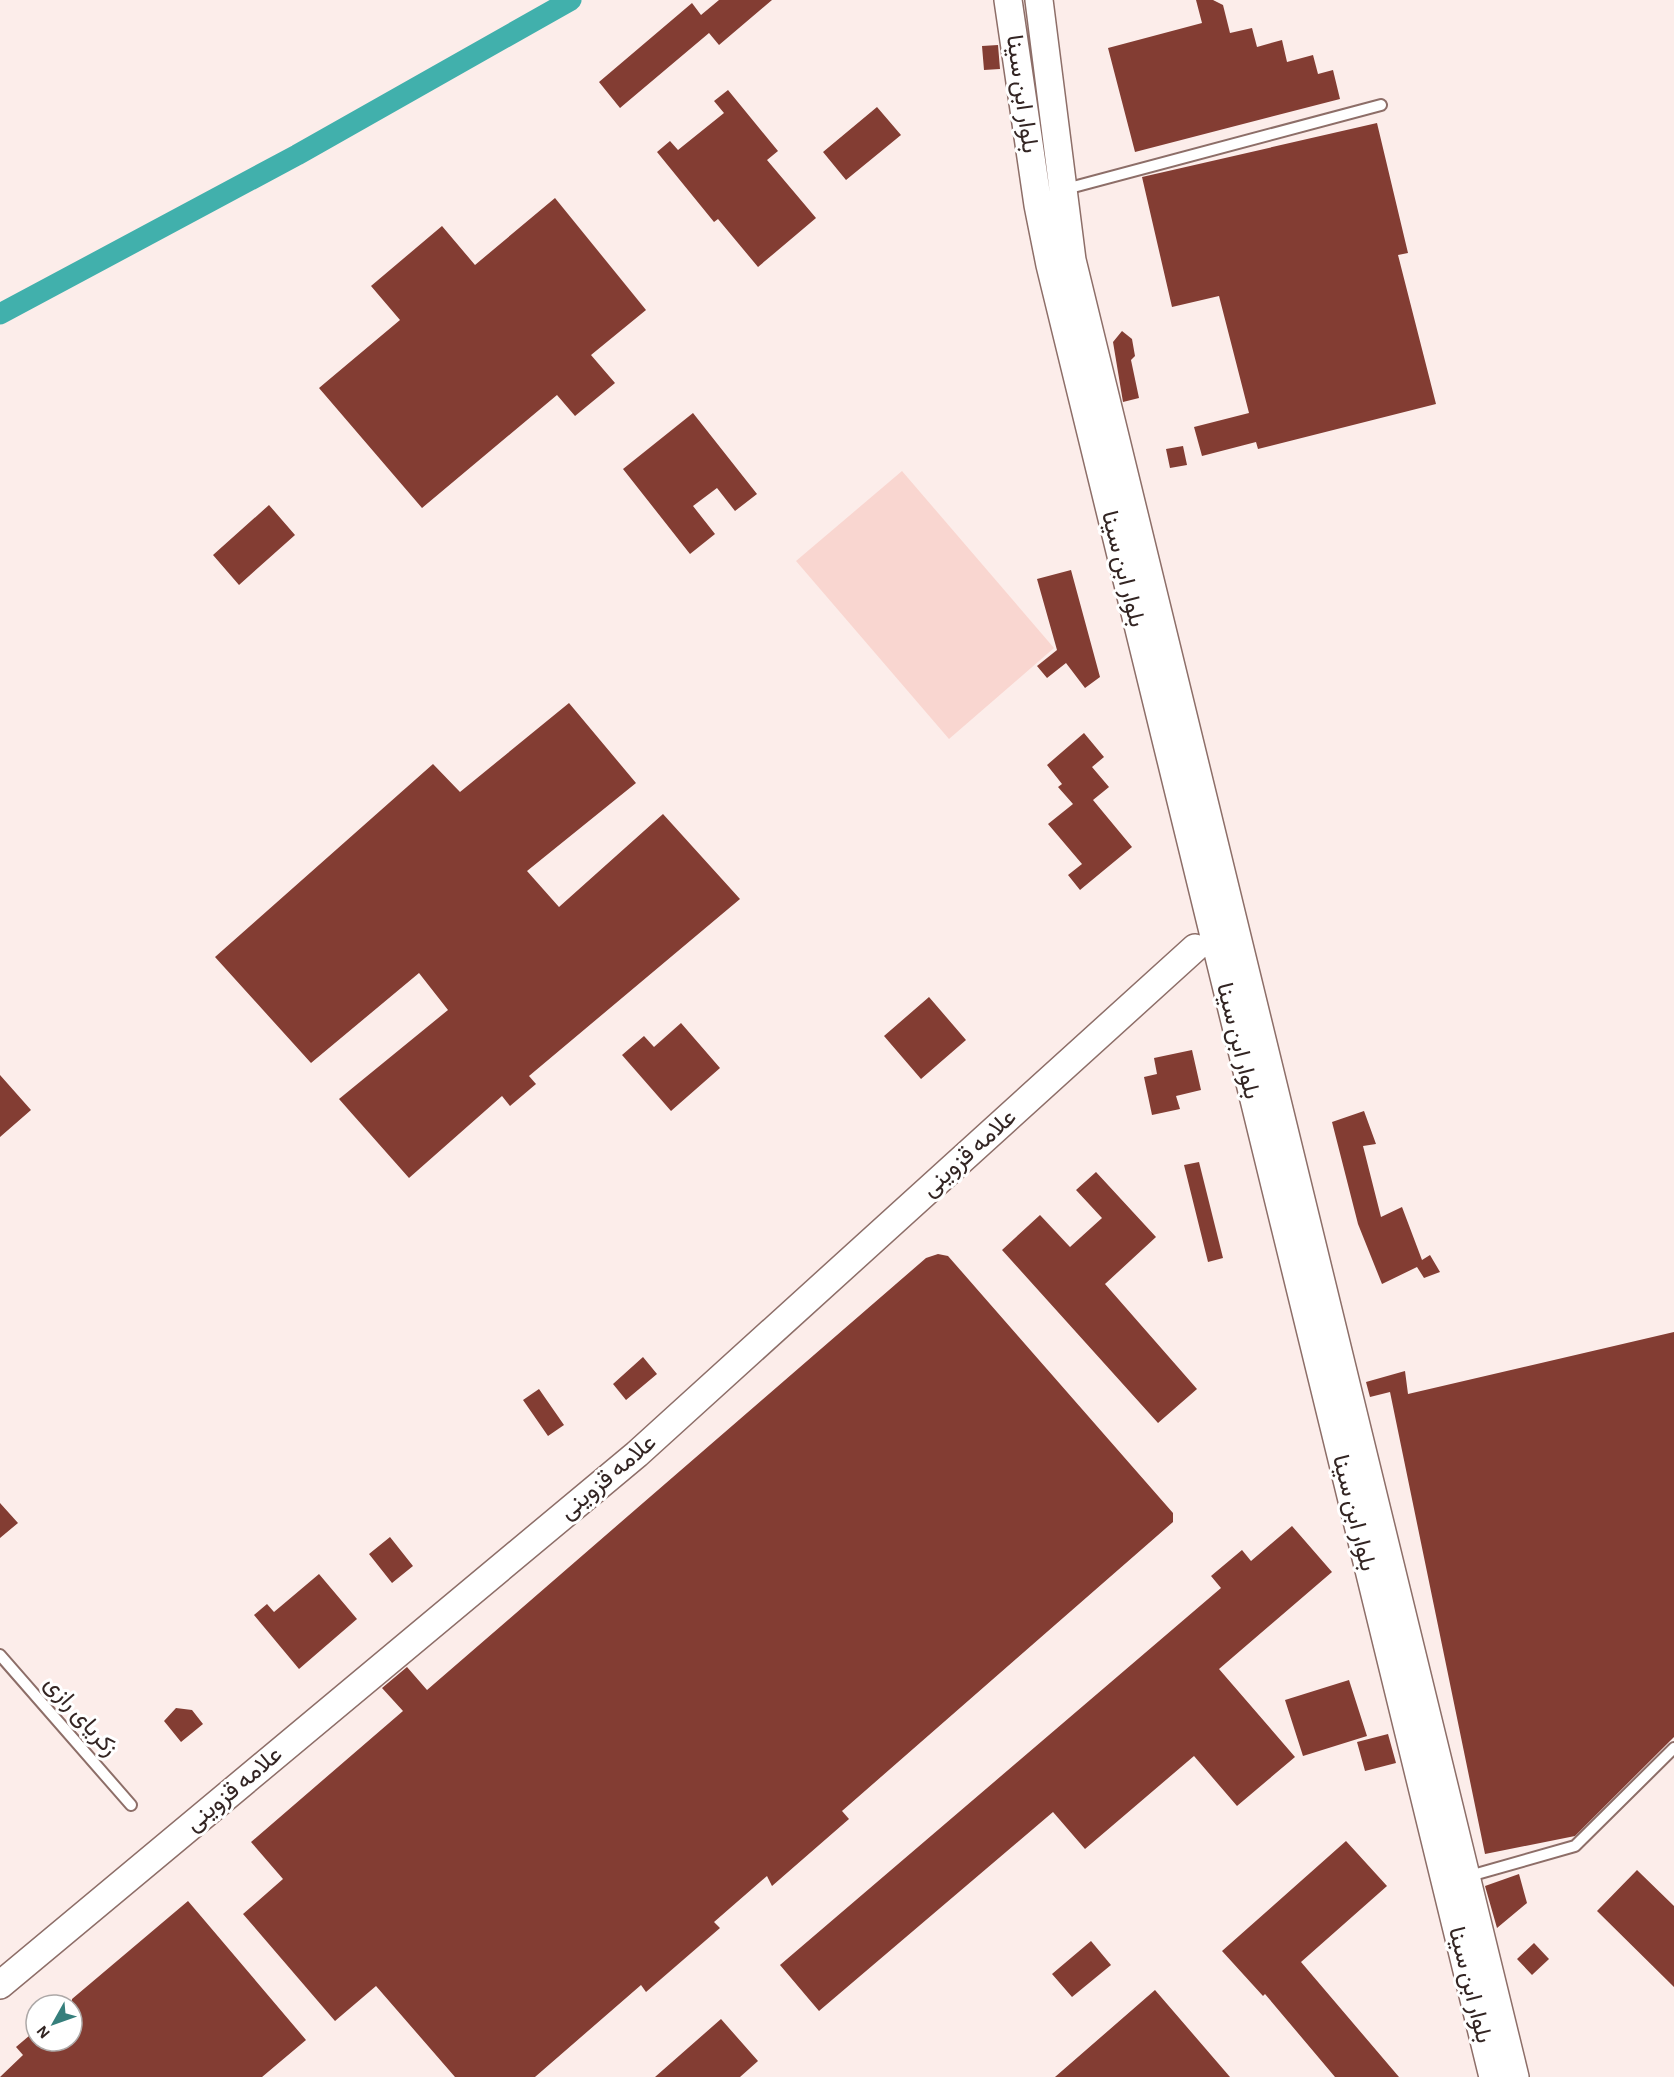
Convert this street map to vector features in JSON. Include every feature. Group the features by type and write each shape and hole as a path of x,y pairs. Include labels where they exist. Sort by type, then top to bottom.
{"street":[{"name":"بلوار ابن سینا","path":"1008,0 1038,205 1050,265 1493,2077"},
{"name":"بلوار ابن سینا","path":"1039,0 1074,271 1515,2077"},
{"name":"علامه قزوینی","path":"0,1985 637,1454 1195,948"}],"lane":[{"path":"1062,190 1381,105"},
{"name":"زکریای رازی","path":"0,1655 131,1805"},
{"path":"1466,1877 1575,1846 1674,1748"}],"shaded area":[{"path":"902,471 1054,648 949,739 796,561"}],"building":[{"path":"719,0 772,0 719,45 709,33 620,108 599,82 692,3 701,15"},
{"path":"1196,0 1213,0 1223,5 1230,33 1252,28 1257,47 1282,40 1287,62 1313,55 1318,74 1333,70 1340,99 1135,152 1108,48 1202,23"},
{"path":"998,45 1000,69 984,70 982,46"},
{"path":"728,90 778,151 767,160 816,218 758,267 718,219 714,222 657,152 670,141 678,150 724,113 714,101"},
{"path":"877,107 901,135 846,180 823,152"},
{"path":"1377,123 1408,253 1398,255 1436,404 1258,449 1256,442 1202,456 1194,427 1249,413 1219,296 1172,307 1142,177"},
{"path":"555,198 646,310 591,355 615,383 575,416 557,395 422,508 319,388 400,320 371,286 442,226 475,265"},
{"path":"1122,331 1132,339 1135,356 1131,360 1139,398 1123,402 1113,342"},
{"path":"693,413 757,494 735,511 717,488 693,506 715,534 690,554 623,469"},
{"path":"1183,446 1187,465 1170,468 1166,449"},
{"path":"269,505 295,535 239,585 213,555"},
{"path":"1071,570 1100,677 1085,688 1066,663 1047,678 1037,666 1057,650 1037,579"},
{"path":"569,703 636,783 527,871 559,907 663,814 740,899 529,1076 536,1084 510,1106 502,1096 409,1178 339,1099 448,1010 419,973 311,1063 215,957 433,764 460,792"},
{"path":"1084,733 1104,757 1092,767 1109,787 1093,800 1132,847 1080,890 1068,875 1082,864 1048,824 1073,804 1058,787 1062,784 1047,765"},
{"path":"929,997 966,1040 921,1079 884,1036"},
{"path":"681,1023 720,1068 671,1111 622,1055 644,1036 654,1047"},
{"path":"1192,1050 1201,1090 1176,1096 1180,1109 1152,1115 1144,1077 1157,1074 1154,1058"},
{"path":"0,1075 31,1110 0,1137"},
{"path":"1364,1111 1376,1144 1363,1146 1381,1217 1402,1207 1422,1260 1430,1255 1440,1272 1424,1278 1417,1267 1382,1284 1358,1224 1332,1122"},
{"path":"1199,1162 1223,1258 1208,1262 1184,1165"},
{"path":"1096,1172 1156,1237 1105,1284 1197,1389 1158,1423 1002,1250 1040,1215 1070,1247 1102,1218 1076,1190"},
{"path":"938,1254 948,1256 1173,1513 1173,1522 842,1811 849,1819 772,1886 767,1876 714,1922 720,1928 646,1992 641,1985 535,2077 455,2077 376,1986 335,2021 243,1914 283,1879 251,1842 403,1711 382,1688 407,1667 427,1690 926,1258"},
{"path":"1674,1332 1674,1737 1575,1836 1485,1854 1390,1392 1370,1397 1366,1382 1405,1371 1408,1394"},
{"path":"643,1357 657,1374 626,1400 613,1384"},
{"path":"539,1389 564,1425 548,1436 523,1400"},
{"path":"0,1503 18,1523 0,1538"},
{"path":"1292,1526 1332,1572 1219,1669 1295,1757 1237,1806 1194,1756 1085,1849 1053,1812 819,2011 780,1965 1221,1588 1211,1576 1242,1550 1251,1561"},
{"path":"390,1537 413,1566 392,1583 369,1554"},
{"path":"319,1574 357,1619 299,1669 254,1615 267,1604 274,1612"},
{"path":"1349,1680 1367,1736 1303,1756 1285,1700"},
{"path":"176,1708 192,1710 203,1724 181,1742 164,1721"},
{"path":"1388,1734 1396,1763 1365,1771 1357,1742"},
{"path":"1346,1841 1387,1886 1301,1962 1399,2077 1335,2077 1265,1994 1263,1996 1222,1951"},
{"path":"1637,1870 1674,1906 1674,1987 1597,1911"},
{"path":"1519,1874 1527,1903 1497,1928 1485,1886"},
{"path":"188,1901 306,2040 262,2077 0,2077 23,2055 16,2047 24,2040 24,2053 84,2053 84,1993 79,1993"},
{"path":"1091,1941 1111,1965 1072,1997 1052,1974"},
{"path":"1534,1943 1549,1959 1532,1975 1517,1959"},
{"path":"1155,1990 1230,2077 1055,2077"},
{"path":"721,2019 758,2061 740,2077 655,2077"}],"waterway":[{"path":"0,314 297,155 571,0"}]}
